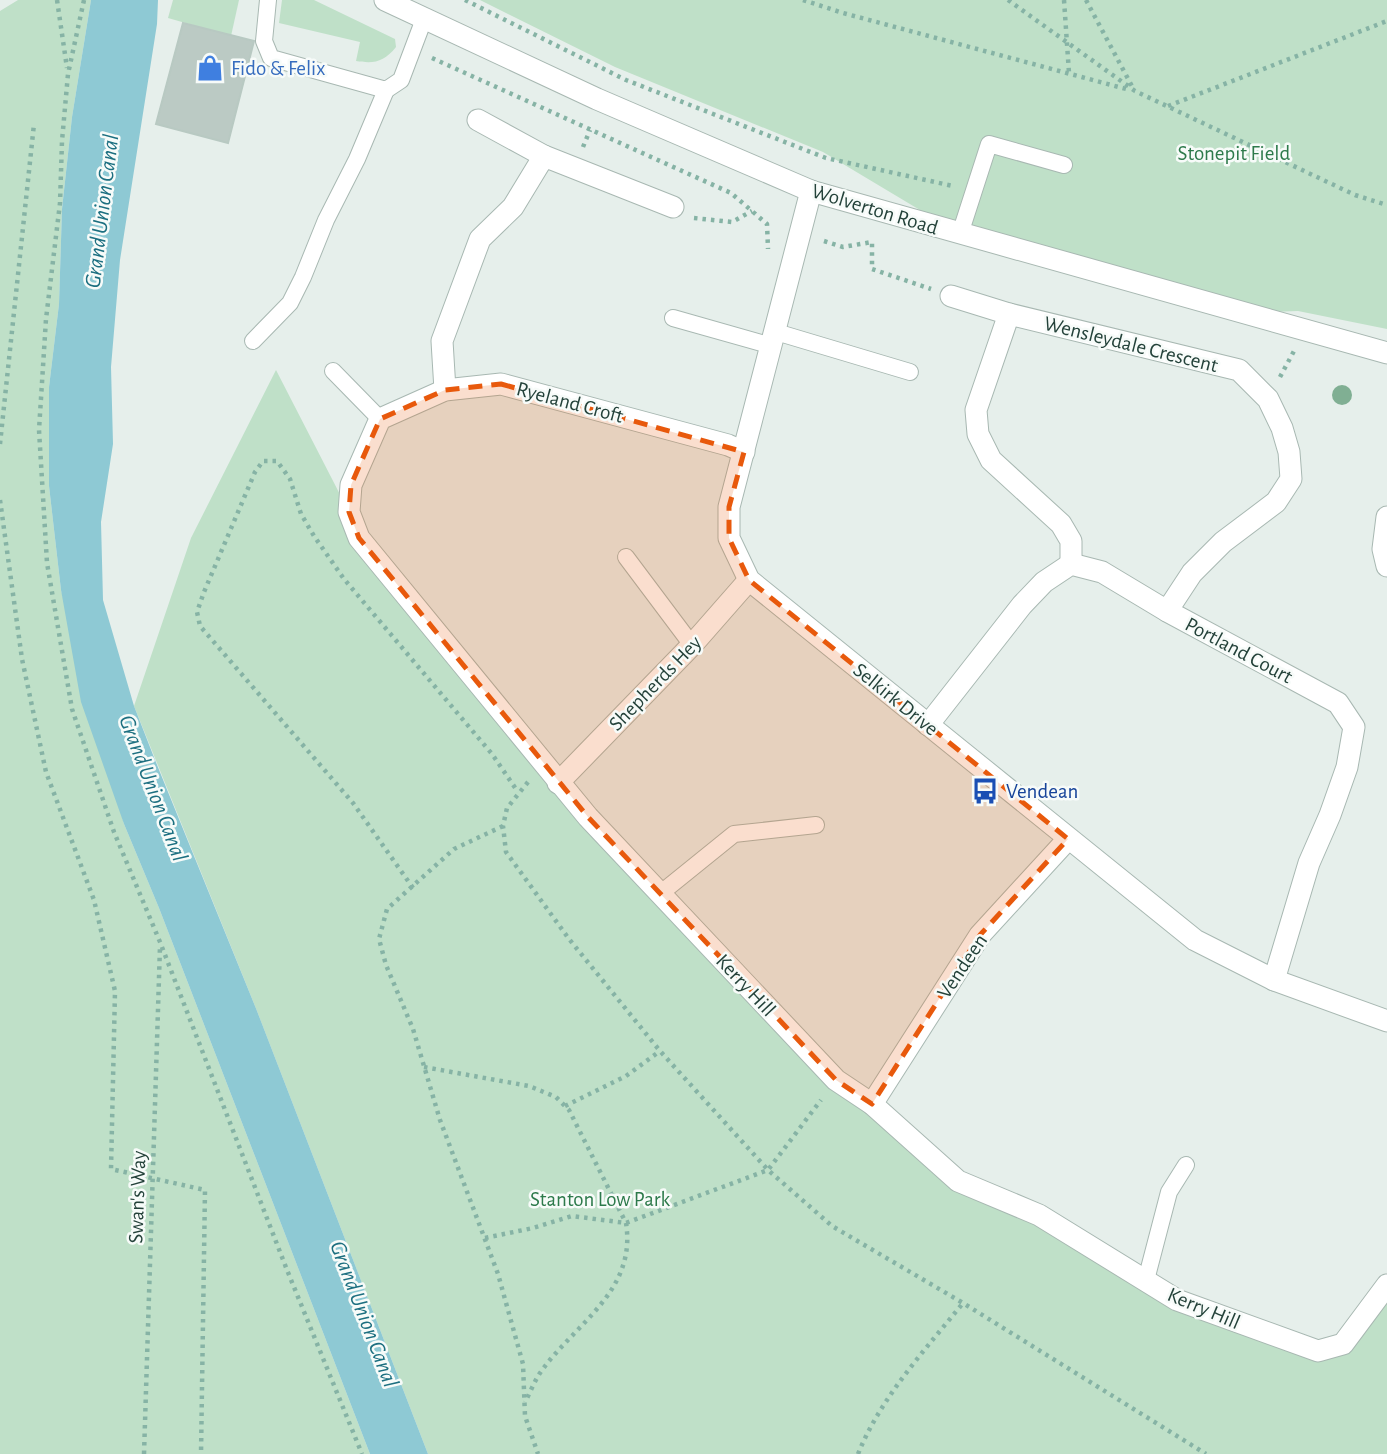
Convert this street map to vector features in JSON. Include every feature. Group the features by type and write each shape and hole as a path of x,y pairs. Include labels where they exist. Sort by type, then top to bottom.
{"street":[{"name":"Wolverton Road","path":"385,0 597,99 811,191 1387,354"},
{"path":"478,120 544,156 673,207"},
{"path":"380,419 445,390 442,341 480,239 513,207 544,156"},
{"name":"Selkirk Drive","path":"811,191 729,507 729,538 749,580 1195,940 1273,980 1387,1021"},
{"name":"Wensleydale Crescent","path":"951,296 1009,314 1239,370 1268,399 1282,428 1289,452 1291,479 1276,502 1223,542 1192,573 1167,611"},
{"path":"928,724 1022,605 1044,582 1072,564 1071,541 1061,524 991,460 978,434 976,410 1009,314"},
{"name":"Ryeland Croft","path":"445,390 500,384 728,445 744,452"},
{"name":"Kerry Hill","path":"380,419 351,485 349,512 359,538 546,764 558,783 836,1080 872,1104 958,1181 1039,1215 1177,1300 1318,1351 1343,1344 1387,1285"},
{"path":"1387,517 1383,549 1387,566"},
{"name":"Portland Court","path":"1072,564 1102,572 1167,611 1338,703 1354,727 1347,767 1331,815 1309,863 1273,980"},
{"name":"Shepherds Hey","path":"558,783 692,645 749,580"},
{"name":"Vendeen","path":"872,1104 980,935 1068,839"}],"lane":[{"path":"268,0 264,41 271,58 386,90"},
{"path":"253,341 290,303 386,90 401,80 424,19"},
{"path":"960,234 989,144 1064,165"},
{"path":"673,318 910,372"},
{"path":"332,371 380,419"},
{"path":"626,557 692,645"},
{"path":"661,893 734,834 816,825"},
{"path":"1146,1280 1168,1192 1186,1165"}],"path":[{"path":"57,0 68,74"},
{"path":"83,0 68,74 60,203 46,319 39,430 47,562 72,709 114,832 362,1454"},
{"path":"465,0 626,80 826,158 975,191"},
{"path":"803,0 1135,91 1355,195 1387,205"},
{"path":"811,0 817,5"},
{"path":"1008,0 1135,91"},
{"path":"1065,0 1069,73"},
{"path":"1086,0 1135,91"},
{"path":"1168,106 1387,21"},
{"path":"0,444 34,124"},
{"path":"673,207 681,217 732,222 752,211"},
{"path":"767,224 843,247 872,242 872,269 951,296"},
{"path":"1268,399 1296,348 1301,329"},
{"path":"412,888 353,803 200,626 197,612 204,592 255,472 263,461 276,461 290,479 301,513 344,579 492,754 518,792"},
{"path":"0,500 22,659 46,772 94,900 115,990 111,1169 205,1191 201,1454"},
{"path":"546,764 518,792 507,808 503,826 506,852 569,939 660,1051 768,1170 832,1226 1206,1454"},
{"path":"503,826 454,849 387,909 379,939 386,965 413,1029 440,1120 502,1286 523,1364 525,1416 538,1454"},
{"name":"Swan's Way","path":"144,1454 160,942"},
{"path":"565,1106 626,1076 660,1051"},
{"path":"424,1066 528,1086 556,1097 565,1106 626,1223 629,1240 625,1267 610,1293 540,1373 525,1403"},
{"path":"485,1238 572,1216 626,1223 768,1170 836,1080"},
{"path":"858,1454 866,1435 900,1382 962,1303"}],"highlighted area":[{"path":"501,384 744,452 729,507 729,538 749,580 1068,839 980,935 872,1104 836,1080 588,817 359,538 349,512 351,485 380,419 445,390"}],"green space":[{"path":"18,0 91,0 72,117 62,209 59,304 49,387 49,486 61,590 124,824 370,1454 0,1454 0,11"},
{"path":"173,0 239,0 231,36 168,18"},
{"path":"282,0 314,0 395,39 396,47 378,61 356,61 360,42 279,23"},
{"name":"Stonepit Field","path":"480,0 1387,0 1387,329 1298,311 1241,313 960,234 823,152 615,67"},
{"name":"Stanton Low Park","path":"276,370 349,512 359,538 762,1002 958,1181 1146,1280 1318,1351 1344,1344 1387,1285 1387,1454 428,1454 257,1011 134,706 191,538"}],"water":[{"name":"Grand Union Canal","path":"91,0 158,0 157,24 120,260 111,367 113,444 101,522 103,600 134,706 257,1011 428,1454 370,1454 124,824 81,702 61,590 49,486 49,387 59,304 62,209 72,117"}],"building":[{"name":"Fido & Felix","path":"183,23 254,41 228,143 156,124"}],"place":[{"name":"Fido & Felix","path":"210,68"},
{"name":"Vendean","path":"985,791"}]}
